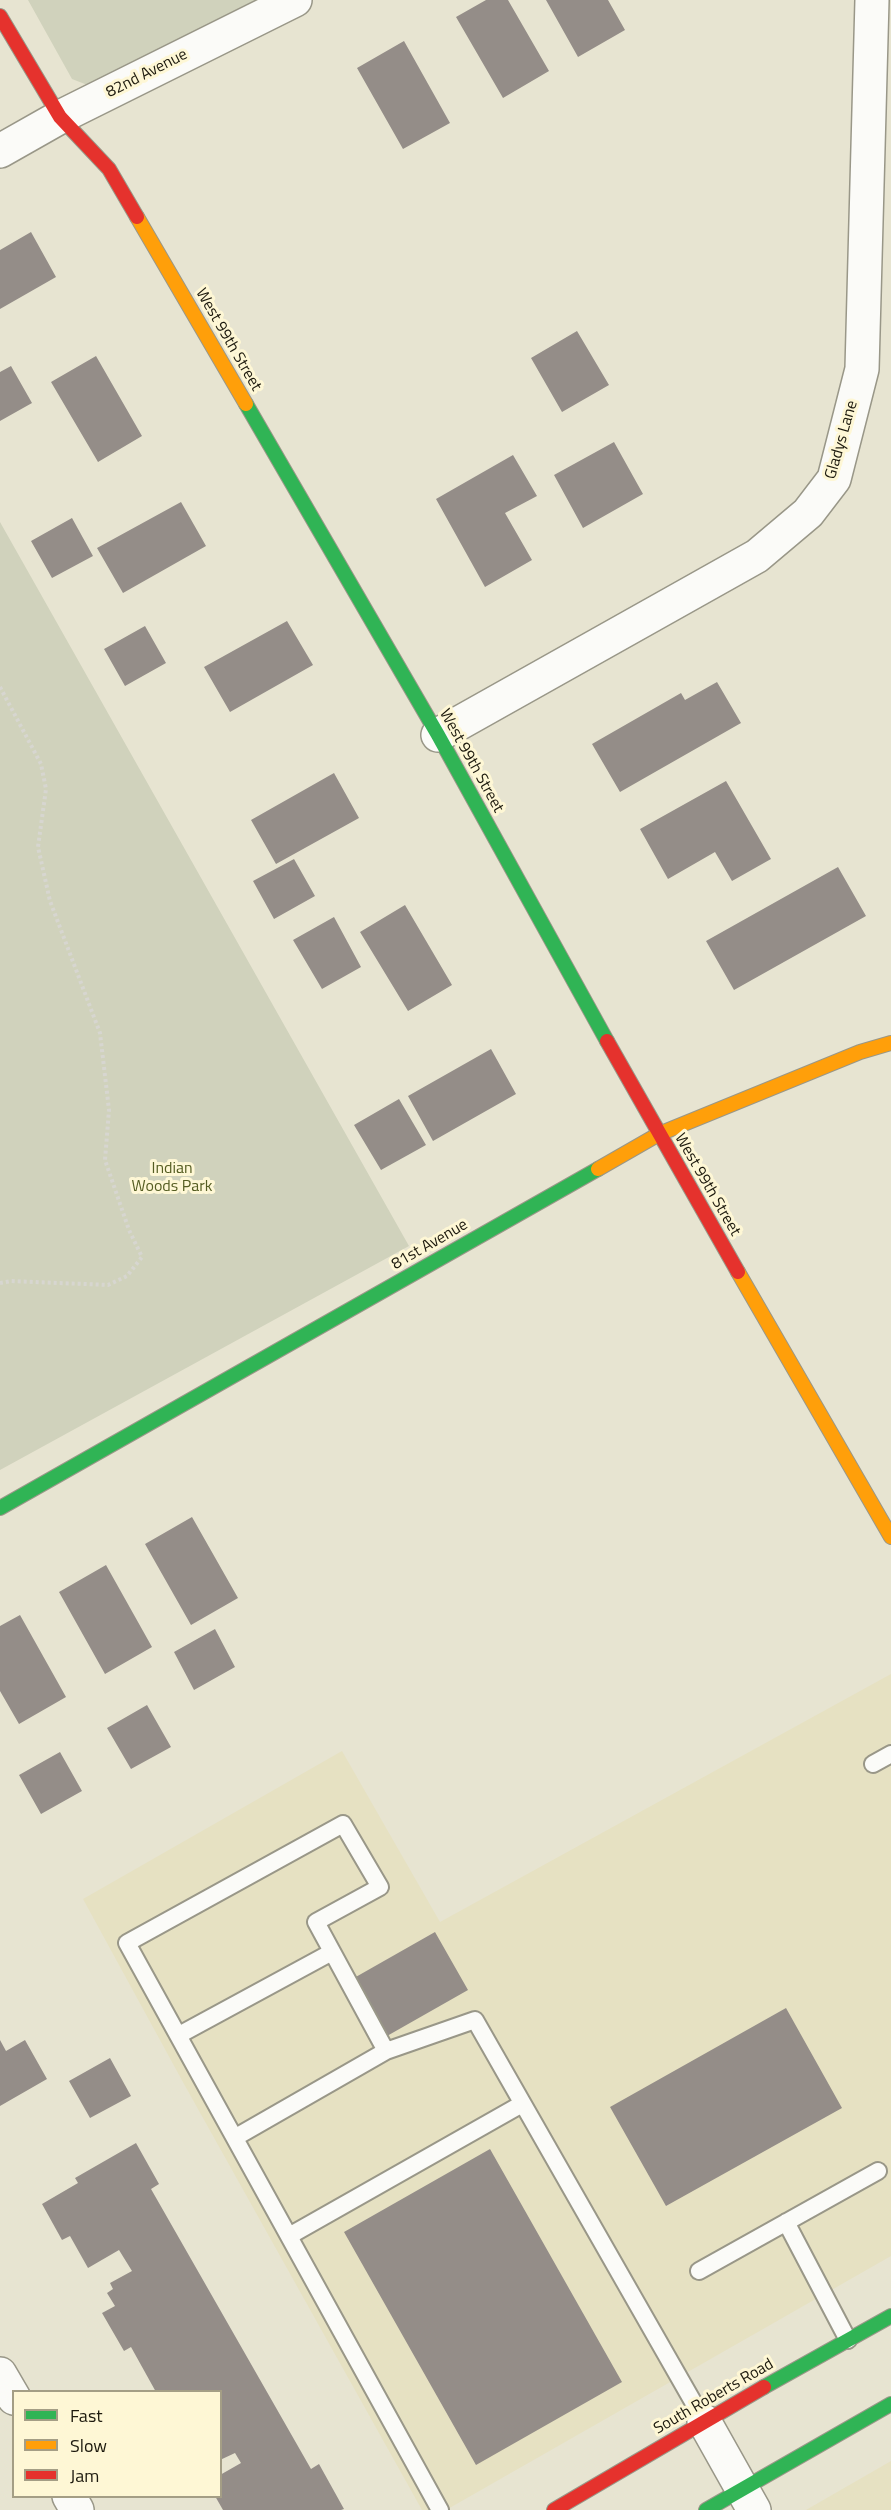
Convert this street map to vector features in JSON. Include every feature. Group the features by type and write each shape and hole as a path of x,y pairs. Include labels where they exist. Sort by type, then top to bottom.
{"street":[{"name":"82nd Avenue","path":"0,151 60,117 295,0"},
{"name":"Gladys Lane","path":"438,735 756,556 808,513 834,479 862,369 872,0"},
{"name":"West 99th Street","path":"0,16 60,117 109,169 438,735 659,1134 891,1537"},
{"name":"81st Avenue","path":"0,1508 659,1134 861,1052 891,1043"},
{"name":"South Roberts Road","path":"554,2510 704,2421 891,2316"},
{"path":"0,2374 12,2395"},
{"path":"706,2510 748,2500 891,2404"},
{"path":"704,2421 748,2500"}],"lane":[{"path":"873,1764 891,1754"},
{"path":"386,2051 316,1922 380,1887 343,1824 127,1943 440,2510"},
{"path":"179,2035 332,1952"},
{"path":"236,2137 386,2051 475,2020 704,2421"},
{"path":"290,2236 522,2104"},
{"path":"699,2271 878,2171"},
{"path":"786,2222 848,2340"}],"path":[{"path":"0,687 41,764 46,789 38,847 50,900 100,1033 109,1110 105,1160 129,1230 142,1257 127,1276 108,1285 11,1281 0,1283"}],"shaded area":[{"path":"891,1674 891,2256 446,2510 422,2510 83,1899 342,1751 440,1922"},
{"path":"891,2461 891,2510 806,2510"}],"green space":[{"path":"28,0 266,0 90,86 72,79"},
{"name":"Indian Woods Park","path":"0,522 409,1246 0,1470"}],"building":[{"path":"486,0 508,0 549,71 503,98 456,17"},
{"path":"546,0 608,0 625,30 578,57"},
{"path":"404,41 450,123 403,149 357,68"},
{"path":"31,232 56,277 0,309 0,250"},
{"path":"577,331 609,385 562,412 531,358"},
{"path":"96,356 142,436 98,462 51,382"},
{"path":"11,366 32,403 0,421 0,372"},
{"path":"614,442 643,494 583,528 554,475"},
{"path":"513,455 537,496 505,513 532,560 485,587 436,499"},
{"path":"181,502 206,546 123,593 97,548"},
{"path":"72,518 93,556 52,578 31,541"},
{"path":"287,621 313,665 230,712 204,667"},
{"path":"145,626 166,663 125,686 104,649"},
{"path":"717,682 741,723 620,792 592,744 681,693 685,700"},
{"path":"334,773 359,818 276,864 251,820"},
{"path":"726,781 771,859 732,881 715,852 668,879 640,829"},
{"path":"294,859 315,896 274,919 253,881"},
{"path":"838,867 866,916 734,990 706,941"},
{"path":"405,905 452,985 408,1011 360,932"},
{"path":"334,917 361,967 322,989 293,940"},
{"path":"491,1049 516,1094 433,1141 408,1096"},
{"path":"399,1099 426,1145 381,1170 354,1125"},
{"path":"192,1517 238,1598 191,1625 145,1544"},
{"path":"106,1565 152,1647 105,1674 59,1592"},
{"path":"20,1615 66,1697 19,1724 0,1691 0,1626"},
{"path":"215,1629 235,1667 194,1690 174,1652"},
{"path":"147,1705 171,1747 131,1769 107,1728"},
{"path":"60,1752 82,1791 41,1814 19,1775"},
{"path":"435,1932 468,1990 387,2036 354,1978"},
{"path":"786,2008 842,2108 666,2206 610,2107"},
{"path":"0,2040 6,2051 25,2040 47,2079 0,2106"},
{"path":"110,2058 131,2096 90,2118 69,2081"},
{"path":"136,2143 159,2184 151,2189 311,2469 319,2464 344,2509 223,2510 216,2498 222,2498 222,2474 241,2463 235,2453 222,2459 222,2390 155,2390 131,2347 124,2351 102,2313 115,2306 107,2293 113,2289 110,2283 132,2271 119,2250 88,2268 70,2236 62,2240 42,2204 78,2183 75,2178"},
{"path":"490,2149 622,2382 476,2465 344,2232"}],"traffic: fast":[{"path":"246,404 438,735 607,1041"},
{"path":"0,1508 598,1169"},
{"path":"764,2387 891,2316"},
{"path":"706,2510 891,2404"}],"traffic: slow":[{"path":"137,217 246,404"},
{"path":"598,1169 659,1134 860,1052 891,1043"},
{"path":"738,1272 891,1537"}],"traffic: jam":[{"path":"0,16 60,117 109,169 137,217"},
{"path":"607,1041 738,1272"},
{"path":"554,2510 764,2387"}]}
